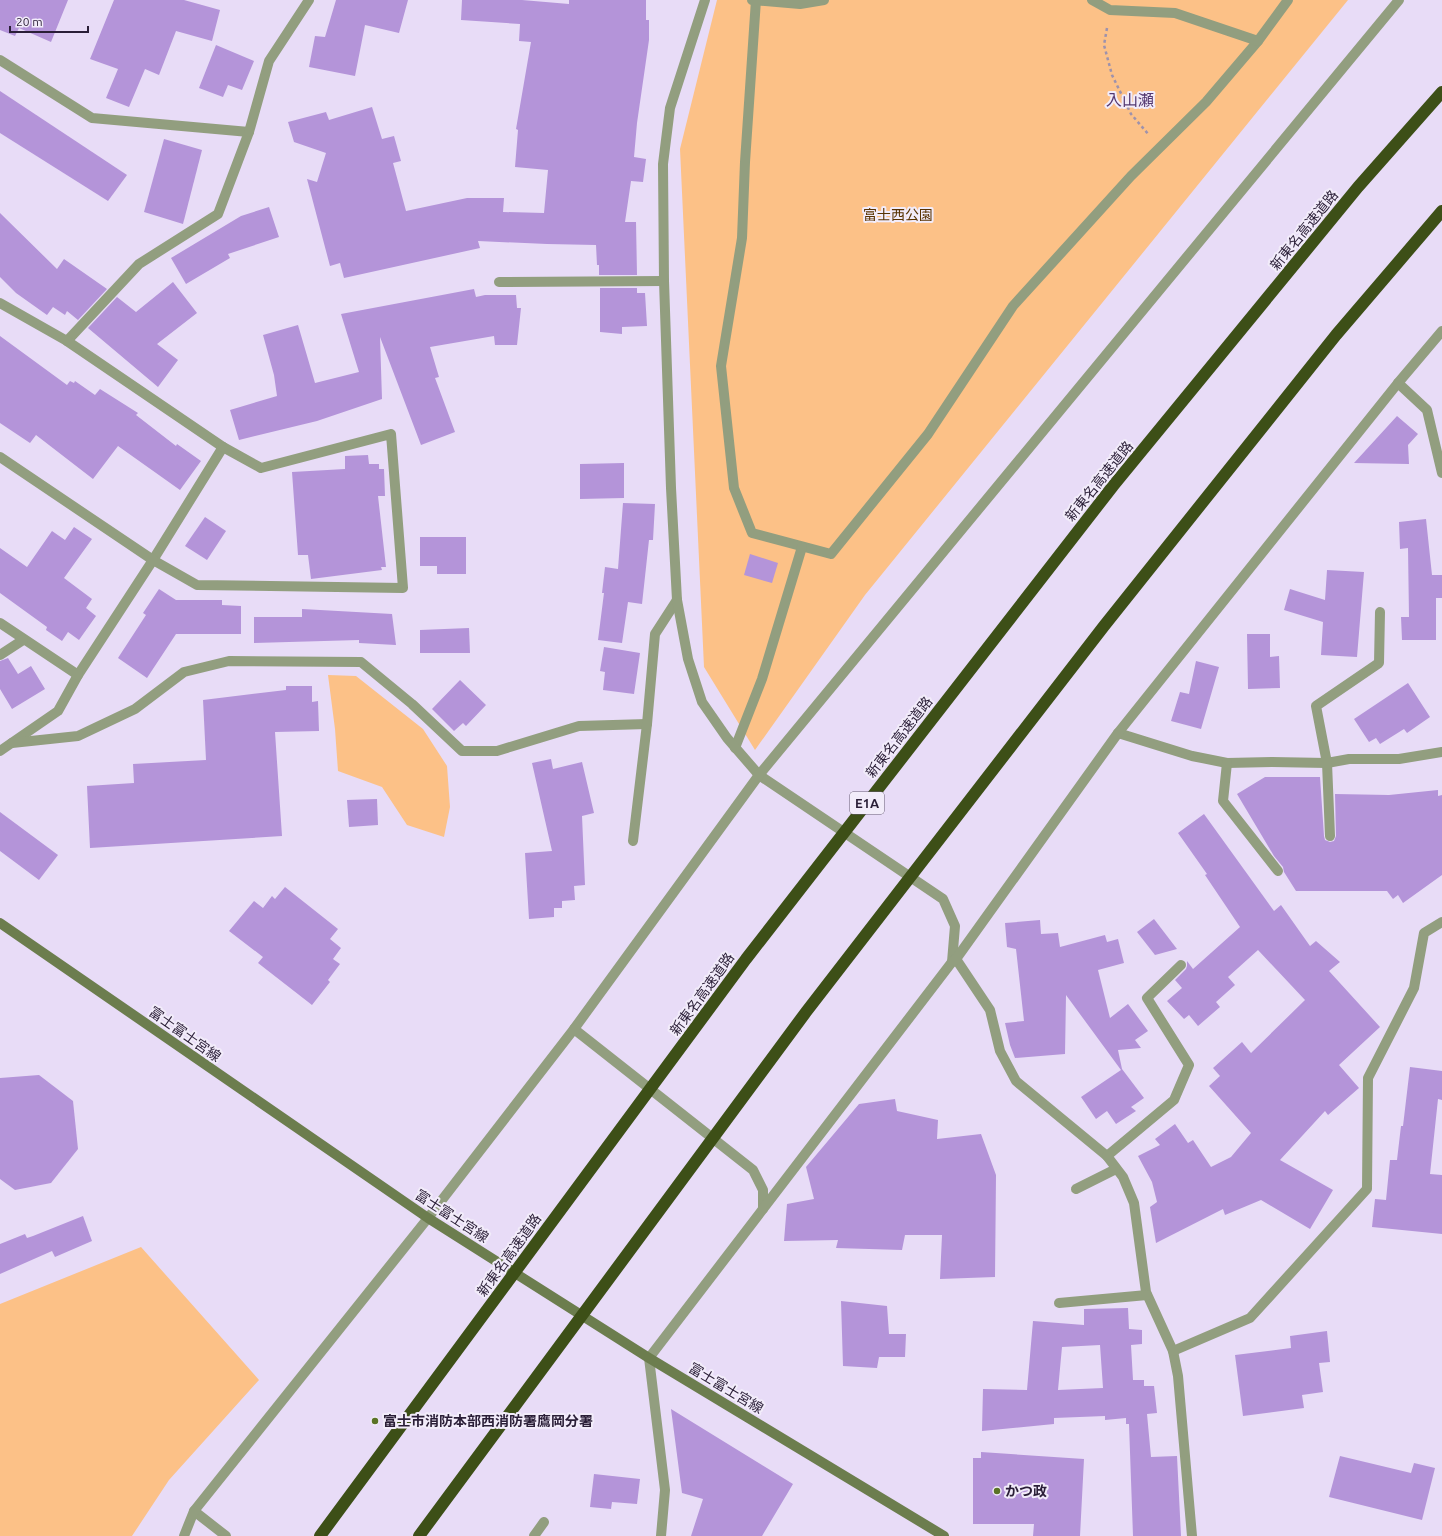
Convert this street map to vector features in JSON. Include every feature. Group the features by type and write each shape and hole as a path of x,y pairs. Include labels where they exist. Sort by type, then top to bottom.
{"highway":[{"name":"新東名高速道路","path":"320,1536 746,959 1099,505 1358,187 1442,92"},
{"path":"419,1536 816,999 1104,626 1336,335 1442,211"}],"main road":[{"name":"富士富士宮線","path":"0,923 428,1218 649,1358 944,1536"}],"street":[{"path":"67,341 139,264 218,214 249,132 269,61 309,0"},
{"path":"705,0 670,108 664,164 664,281 671,488 677,600 688,659 702,702 727,738 759,775 943,899 955,926 954,960 990,1010 1000,1051 1016,1082 1107,1156 1123,1177 1134,1203 1147,1294 1173,1351 1178,1376 1192,1536"},
{"path":"752,0 800,4 824,0"},
{"path":"755,0 742,238 721,366 734,488 752,533 831,554 928,434 1013,306 1131,176 1206,102 1258,41 1288,0"},
{"path":"1092,0 1110,10 1175,14 1258,41"},
{"path":"184,1536 194,1511 428,1218 574,1029 759,775 1399,0"},
{"path":"0,60 92,118 249,132"},
{"path":"499,282 664,281"},
{"path":"0,303 67,341 223,447 261,468 391,434 403,588 197,585 153,560 0,457"},
{"path":"661,1536 666,1490 649,1358 954,960 1118,733 1398,383 1442,331"},
{"path":"1398,383 1427,410 1442,473"},
{"path":"0,751 58,711 78,675 153,560 223,447"},
{"path":"735,748 762,679 802,547"},
{"path":"633,841 647,724 655,634 677,600"},
{"path":"1330,836 1327,763 1316,706 1379,663 1380,612"},
{"path":"0,623 23,640 78,675"},
{"path":"0,655 23,640"},
{"path":"12,743 78,736 135,710 184,672 229,661 361,662 412,704 462,751 497,752 579,726 647,724"},
{"path":"1118,733 1192,756 1227,763 1327,763 1349,760 1399,759 1442,752"},
{"path":"1227,763 1223,801 1278,871"},
{"path":"1173,1351 1250,1318 1367,1189 1368,1078 1414,988 1424,933 1442,922"},
{"path":"1107,1156 1174,1100 1190,1065 1148,998 1182,965"},
{"path":"574,1029 753,1170 763,1190 763,1209"},
{"path":"1076,1189 1116,1168"},
{"path":"1059,1303 1147,1294"},
{"path":"194,1511 226,1536"},
{"path":"534,1536 544,1522"}],"path":[{"path":"1110,10 1104,45 1112,75 1131,114 1160,148"}],"green space":[{"name":"富士西公園","path":"717,0 1348,0 865,595 755,750 704,667 680,149"},
{"path":"328,675 356,676 423,729 447,766 450,807 444,837 407,825 382,787 338,771 335,729"},
{"path":"141,1247 259,1380 169,1480 132,1536 0,1536 0,1304"}],"building":[{"path":"0,0 68,0 51,42 19,28 15,36 0,30"},
{"path":"114,0 184,0 220,10 212,41 176,31 159,75 145,69 129,107 106,98 118,69 90,59"},
{"path":"336,0 408,0 399,33 365,25 355,76 309,67 315,36 325,37"},
{"path":"462,0 522,0 569,4 569,0 646,0 646,20 649,20 649,40 637,123 634,157 646,159 643,182 631,181 625,222 636,222 637,275 599,275 596,245 478,241 480,248 344,278 340,263 330,266 307,179 317,182 326,153 294,142 288,122 326,112 329,120 372,107 382,139 394,136 401,161 393,163 406,211 467,198 504,198 503,212 544,213 548,170 515,167 518,130 516,129 531,42 519,41 520,24 461,20"},
{"path":"216,45 254,61 242,90 228,85 223,97 199,88"},
{"path":"0,91 127,175 108,201 0,133"},
{"path":"164,139 202,150 183,224 144,212"},
{"path":"269,207 279,237 228,254 230,258 186,284 171,258 241,216"},
{"path":"0,213 57,269 64,259 107,289 78,320 67,311 65,315 53,307 47,315 16,293 0,277"},
{"path":"173,282 197,313 157,344 178,360 158,387 88,328 117,297 136,312"},
{"path":"600,288 637,288 637,293 645,293 647,326 622,327 622,334 600,332"},
{"path":"474,289 476,297 485,295 516,295 517,308 521,308 517,345 495,345 494,336 430,347 439,377 435,378 455,432 421,445 380,337 382,399 317,421 239,440 230,410 277,396 274,375 263,335 298,325 315,383 359,372 341,314"},
{"path":"0,336 67,385 70,381 74,383 75,381 95,395 100,389 138,413 136,415 176,446 177,444 201,461 180,490 118,446 93,479 36,435 30,443 0,423"},
{"path":"1397,416 1418,434 1408,445 1409,464 1354,463"},
{"path":"368,455 369,464 379,464 379,469 384,469 385,496 378,496 386,567 381,567 382,570 311,579 308,555 298,555 292,472 345,469 345,456"},
{"path":"624,463 624,498 580,499 580,464"},
{"path":"623,503 655,504 653,540 649,540 642,604 628,602 622,643 598,640 604,593 602,593 605,567 618,569"},
{"path":"205,517 226,531 207,560 185,546"},
{"path":"1426,519 1432,575 1442,575 1442,598 1436,598 1436,640 1402,640 1401,617 1409,617 1408,548 1400,549 1399,522"},
{"path":"74,527 92,539 64,578 92,599 86,608 96,616 79,640 68,632 62,641 46,630 47,627 0,593 0,548 27,567 52,531 65,540"},
{"path":"420,537 466,537 466,574 437,574 437,566 420,566"},
{"path":"750,554 778,563 772,583 744,575"},
{"path":"1327,570 1364,572 1357,657 1321,655 1323,622 1284,610 1290,589 1325,600"},
{"path":"159,589 176,600 222,600 222,605 241,606 241,634 176,634 147,678 118,658 146,615 143,613"},
{"path":"302,609 392,614 396,645 359,643 359,640 254,643 254,617 302,617"},
{"path":"469,628 470,653 420,653 420,630"},
{"path":"1247,634 1270,634 1270,657 1279,656 1280,688 1248,689"},
{"path":"604,647 640,653 634,694 603,690 605,672 600,671"},
{"path":"8,658 18,674 31,666 45,689 12,709 0,689 0,661"},
{"path":"1196,661 1219,667 1201,729 1171,721 1180,692 1189,694"},
{"path":"460,680 486,705 466,726 463,723 454,731 432,709"},
{"path":"1408,683 1430,717 1407,733 1404,729 1380,744 1376,738 1369,742 1354,719"},
{"path":"286,686 312,686 312,702 318,701 319,731 275,732 282,836 90,848 87,786 134,783 133,764 206,760 203,700 286,690"},
{"path":"551,759 553,769 582,762 594,813 582,816 585,885 574,886 575,900 562,901 562,908 554,908 554,917 529,919 525,853 552,851 532,763"},
{"path":"1265,777 1320,777 1324,836 1325,840 1330,842 1334,841 1336,836 1335,794 1389,795 1438,790 1438,796 1442,795 1442,875 1403,903 1398,895 1393,899 1387,891 1296,891 1284,872 1283,867 1274,856 1237,794"},
{"path":"377,799 378,825 349,827 347,800"},
{"path":"0,812 58,855 39,880 0,851"},
{"path":"1204,814 1274,911 1281,905 1310,946 1316,941 1340,962 1329,971 1380,1027 1339,1065 1359,1088 1328,1115 1325,1111 1280,1160 1333,1190 1310,1229 1261,1200 1225,1215 1223,1209 1156,1243 1150,1207 1157,1202 1152,1182 1138,1156 1160,1145 1155,1139 1175,1124 1188,1143 1193,1140 1211,1167 1231,1157 1251,1133 1209,1086 1220,1076 1213,1068 1242,1042 1251,1053 1305,1000 1258,950 1228,977 1235,985 1216,1002 1220,1007 1198,1026 1189,1015 1184,1019 1167,1001 1182,988 1175,980 1186,969 1187,961 1193,969 1240,927 1205,875 1207,874 1178,833"},
{"path":"285,887 338,929 330,939 341,948 333,959 340,964 328,980 330,982 312,1005 258,963 263,957 229,931 254,901 263,908 272,896 275,899"},
{"path":"1154,919 1177,949 1155,955 1137,932"},
{"path":"1040,920 1041,934 1058,933 1060,947 1105,935 1107,942 1118,939 1124,963 1098,970 1110,1018 1128,1004 1148,1031 1135,1040 1141,1048 1118,1050 1122,1069 1144,1098 1131,1107 1136,1111 1116,1124 1107,1111 1096,1119 1081,1097 1121,1070 1066,995 1065,1054 1015,1058 1010,1045 1005,1023 1024,1021 1016,949 1007,947 1005,923"},
{"path":"1410,1067 1442,1071 1442,1100 1438,1099 1430,1174 1442,1175 1442,1234 1372,1227 1375,1199 1386,1200 1390,1160 1397,1160 1401,1126 1403,1126"},
{"path":"39,1075 73,1101 78,1149 51,1183 15,1190 0,1179 0,1078"},
{"path":"895,1099 897,1111 938,1120 937,1139 981,1134 996,1175 995,1277 940,1279 942,1235 905,1235 902,1250 836,1248 838,1240 784,1241 787,1204 814,1199 806,1167 859,1104"},
{"path":"83,1216 92,1241 55,1257 52,1251 0,1274 0,1244 25,1234 27,1238 33,1236"},
{"path":"841,1301 887,1306 889,1334 906,1334 905,1357 879,1357 877,1368 843,1366"},
{"path":"1128,1308 1129,1329 1142,1330 1142,1344 1131,1345 1133,1380 1144,1380 1144,1386 1154,1386 1157,1413 1147,1414 1151,1457 1177,1456 1181,1536 1133,1536 1129,1424 1126,1424 1126,1418 1105,1420 1105,1416 1054,1418 1054,1424 982,1431 983,1389 1027,1390 1033,1321 1084,1325 1084,1309","holes":["1100,1345 1103,1388 1058,1390 1062,1347"]},
{"path":"1327,1331 1330,1362 1319,1363 1323,1392 1302,1395 1304,1408 1243,1416 1235,1355 1291,1348 1290,1336"},
{"path":"671,1409 793,1484 762,1536 691,1536 703,1499 682,1493"},
{"path":"981,1452 1084,1459 1080,1536 1033,1536 1034,1524 973,1524 973,1458 981,1458"},
{"path":"1340,1456 1411,1473 1414,1463 1435,1468 1422,1520 1329,1497"},
{"path":"594,1474 640,1479 637,1504 612,1502 611,1509 590,1507"}],"place":[{"name":"富士市消防本部西消防署鷹岡分署","path":"375,1421"},
{"name":"かつ政","path":"997,1491"}],"district":[{"name":"入山瀬","path":"1130,100"}]}
